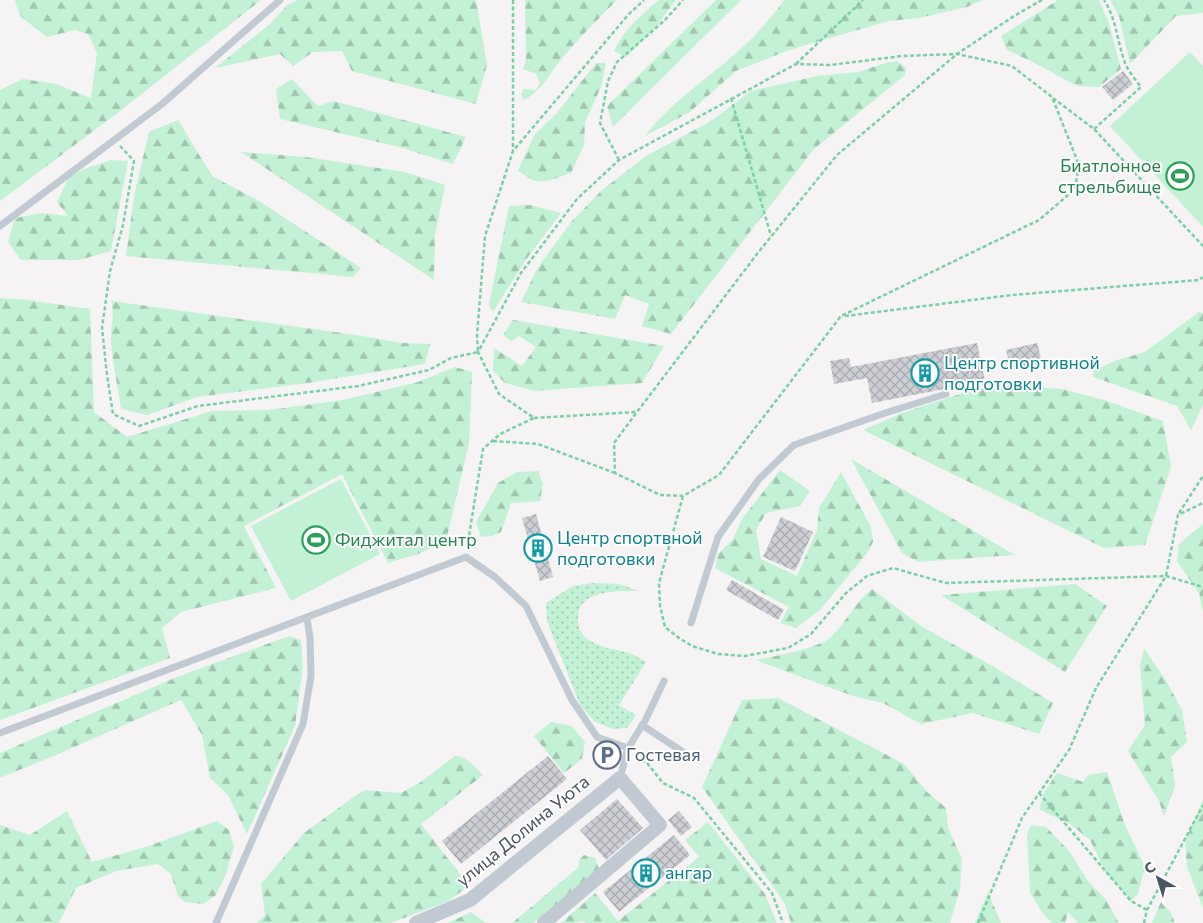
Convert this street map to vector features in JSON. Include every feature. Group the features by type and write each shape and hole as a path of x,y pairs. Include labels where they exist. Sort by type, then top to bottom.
{"street":[{"name":"улица Долина Уюта","path":"416,923 470,900 620,778"},
{"path":"544,923 660,825 620,778"}],"lane":[{"path":"0,226 162,104 280,0"},
{"path":"691,623 718,537 759,479 794,445 946,394"},
{"path":"0,733 141,678 307,618 466,557 495,577 526,606 572,700 597,737 627,751"},
{"path":"216,923 303,724 312,676 307,618"},
{"path":"620,778 627,751 664,681"},
{"path":"642,725 682,752"}],"path":[{"path":"513,0 513,151 485,236 477,335 478,352 499,394 534,418"},
{"path":"513,151 628,15 644,0"},
{"path":"619,160 600,123 608,80 617,62 666,20 683,0"},
{"path":"114,140 134,161 123,225 110,271 102,328 113,414 139,426 198,406 358,386 429,370 451,358 478,352 521,272 577,199 619,160 796,64 863,0"},
{"path":"615,473 614,443 771,236 837,155 957,54 1014,16 1042,0"},
{"path":"1094,129 1141,87 1124,62 1117,33 1108,6 1104,0"},
{"path":"796,64 830,65 902,56 957,54 1012,66 1094,129 1203,246"},
{"path":"492,441 538,444 615,473 660,495 683,496 719,475 841,316 1040,220 1075,189 1079,165 1052,97"},
{"path":"731,98 771,236"},
{"path":"841,316 1012,295 1199,280 1203,277"},
{"path":"466,557 483,449 500,434 534,418 637,412"},
{"path":"978,923 1022,818 1069,750 1096,688 1166,576 1178,515 1203,476"},
{"path":"683,496 659,583 660,606 665,627 692,646 718,654 745,656 788,648 811,634 846,593 867,576 892,568 946,583 1166,576 1203,587"},
{"path":"1178,515 1203,503"},
{"path":"627,751 647,763 662,784 694,798 772,893 783,923"},
{"path":"1039,793 1131,901 1147,910"},
{"path":"1144,923 1147,910 1203,805"}],"green space":[{"path":"16,0 261,0 120,111 0,201 0,90 23,79 56,84 91,98 97,53 88,34 75,30 47,37 21,17 15,2"},
{"path":"298,0 476,0 487,65 476,104 352,71 342,51 313,52 293,66 280,54 215,68 270,24 287,5"},
{"path":"525,0 617,0 569,50 537,91 524,100 521,95 523,89 536,90 540,83 536,74 523,69 526,60"},
{"path":"659,0 676,0 654,29 626,57 614,51 628,29"},
{"path":"716,0 741,0 613,127 607,106"},
{"path":"784,0 983,0 967,7 919,18 889,21 789,50 736,71 690,112 645,136 668,110 751,39"},
{"path":"1058,0 1099,0 1109,23 1121,69 1099,87 1077,86 1007,50 1001,36"},
{"path":"1110,0 1203,0 1203,13 1176,16 1130,64 1119,16"},
{"name":"Биатлонное стрельбище","path":"1190,52 1203,66 1203,227 1110,126"},
{"path":"897,61 906,68 905,75 814,149 671,334 642,326 649,304 625,295 615,319 521,302 538,267 572,221 602,190 646,156 711,121 751,91 817,76 858,72"},
{"path":"596,63 606,63 601,87 585,122 584,145 571,173 543,181 537,181 525,176 518,170 535,134 557,113"},
{"path":"292,79 318,106 334,101 466,137 453,164 399,147 280,119 276,89"},
{"path":"178,120 212,176 259,201 361,268 353,277 126,256 134,196 149,132"},
{"path":"241,152 306,157 405,172 445,185 435,235 434,280"},
{"path":"111,160 128,161 111,251 79,260 21,260 8,242 15,218 42,213 68,216 57,202 69,177 87,168"},
{"path":"530,205 561,213 525,261 493,312 489,305 509,206"},
{"path":"0,298 90,309 94,412 127,437 212,411 269,410 343,400 418,382 455,367 472,372 469,443 446,541 421,553 388,563 342,474 244,526 276,588 181,612 162,628 170,658 0,720"},
{"path":"111,301 401,343 430,344 425,364 307,383 197,397 147,415 121,409 112,348 113,315"},
{"path":"1199,312 1203,313 1203,405 1191,430 1177,406 1093,377 1094,371 1117,360 1145,352"},
{"path":"513,320 664,346 642,383 534,391 505,383 493,371 494,348 522,366 536,347 519,336 511,341 503,335"},
{"path":"1011,385 1062,389 1104,400 1163,421 1171,467 1145,545 1104,548 863,430 905,412 969,391"},
{"path":"851,459 1015,555 918,562 902,553"},
{"path":"780,470 810,491 800,506 766,513 756,530 761,559 797,576 817,530 819,508 841,472 871,527 873,542 867,553 820,610 796,628 780,623 789,607 715,568 718,554 733,539 742,519"},
{"path":"538,471 543,484 540,501 511,503 501,532 492,536 481,537 476,522 498,483 517,472"},
{"name":"Фиджитал центр","path":"341,479 380,554 291,601 251,526"},
{"path":"1203,524 1203,613 1199,593 1177,561 1179,544"},
{"path":"593,583 619,584 639,591 611,592 592,596 580,608 578,617 580,630 590,641 606,648 631,654 646,662 619,705 636,715 627,728 613,729 594,721 580,705 547,621 546,603 573,586"},
{"path":"1075,584 1107,606 1065,672 941,595"},
{"path":"872,589 921,626 1053,703 1039,734 973,713 921,724 883,703 853,696 755,660 796,651 826,641"},
{"path":"289,636 301,640 303,666 295,726 247,834 228,795 210,778 202,735 181,700 0,778 0,753 177,677"},
{"path":"1144,648 1168,684 1182,710 1187,742 1171,757 1175,786 1164,816 1159,801 1128,751 1145,725 1140,667"},
{"path":"778,698 904,764 927,792 946,808 948,828 962,859 960,889 950,923 791,923 784,902 702,787 742,700"},
{"path":"551,722 572,726 585,742 582,759 564,773 534,736"},
{"path":"455,756 467,760 483,775 421,824 463,878 465,889 446,902 391,923 257,923 265,915 261,884 304,833 365,790 401,793 421,782"},
{"path":"1107,772 1125,825 1145,867 1138,894 1131,901 1105,871 1090,840 1070,824 1039,809 1045,791 1057,773 1083,782 1088,775"},
{"path":"1203,800 1203,908 1187,867 1185,841"},
{"path":"67,811 92,862 146,847 217,821 229,830 234,847 226,874 215,896 203,904 185,902 178,896 171,874 158,864 116,871 76,888 59,923 0,923 0,825 30,835"},
{"path":"708,822 765,894 777,923 586,923 584,921 561,923 595,893 618,921 699,857 685,840"},
{"path":"1031,825 1046,827 1069,851 1088,881 1106,900 1119,923 1078,923 1068,912 1065,923 1052,923 1041,911 1030,892 1027,836"},
{"path":"584,855 595,858 599,869 533,923 512,923 579,867 579,860"},
{"path":"988,892 1001,923 975,923"},
{"path":"1161,902 1171,913 1175,923 1152,923"},
{"path":"471,912 486,923 448,923"}],"building":[{"path":"1123,71 1133,84 1113,100 1102,87"},
{"name":"Центр спортивной подготовки","path":"977,343 985,381 872,403 867,378 834,384 830,361 849,358 851,367"},
{"path":"1037,343 1042,362 1011,370 1006,350"},
{"name":"Центр спортвной подготовки","path":"536,514 553,577 540,581 522,518"},
{"path":"781,517 813,532 795,571 763,557"},
{"path":"732,580 784,610 778,620 726,590"},
{"path":"548,756 567,779 461,864 442,841"},
{"name":"ангар","path":"617,799 643,828 606,860 580,830"},
{"path":"679,811 692,827 681,836 668,820"},
{"name":"ангар","path":"674,835 690,855 619,912 603,892"}],"place":[{"name":"Биатлонное стрельбище","path":"1180,176"},
{"name":"Центр спортивной подготовки","path":"925,373"},
{"name":"Фиджитал центр","path":"316,540"},
{"name":"Центр спортвной подготовки","path":"538,548"},
{"name":"Гостевая","path":"607,755"},
{"name":"ангар","path":"646,873"}]}
